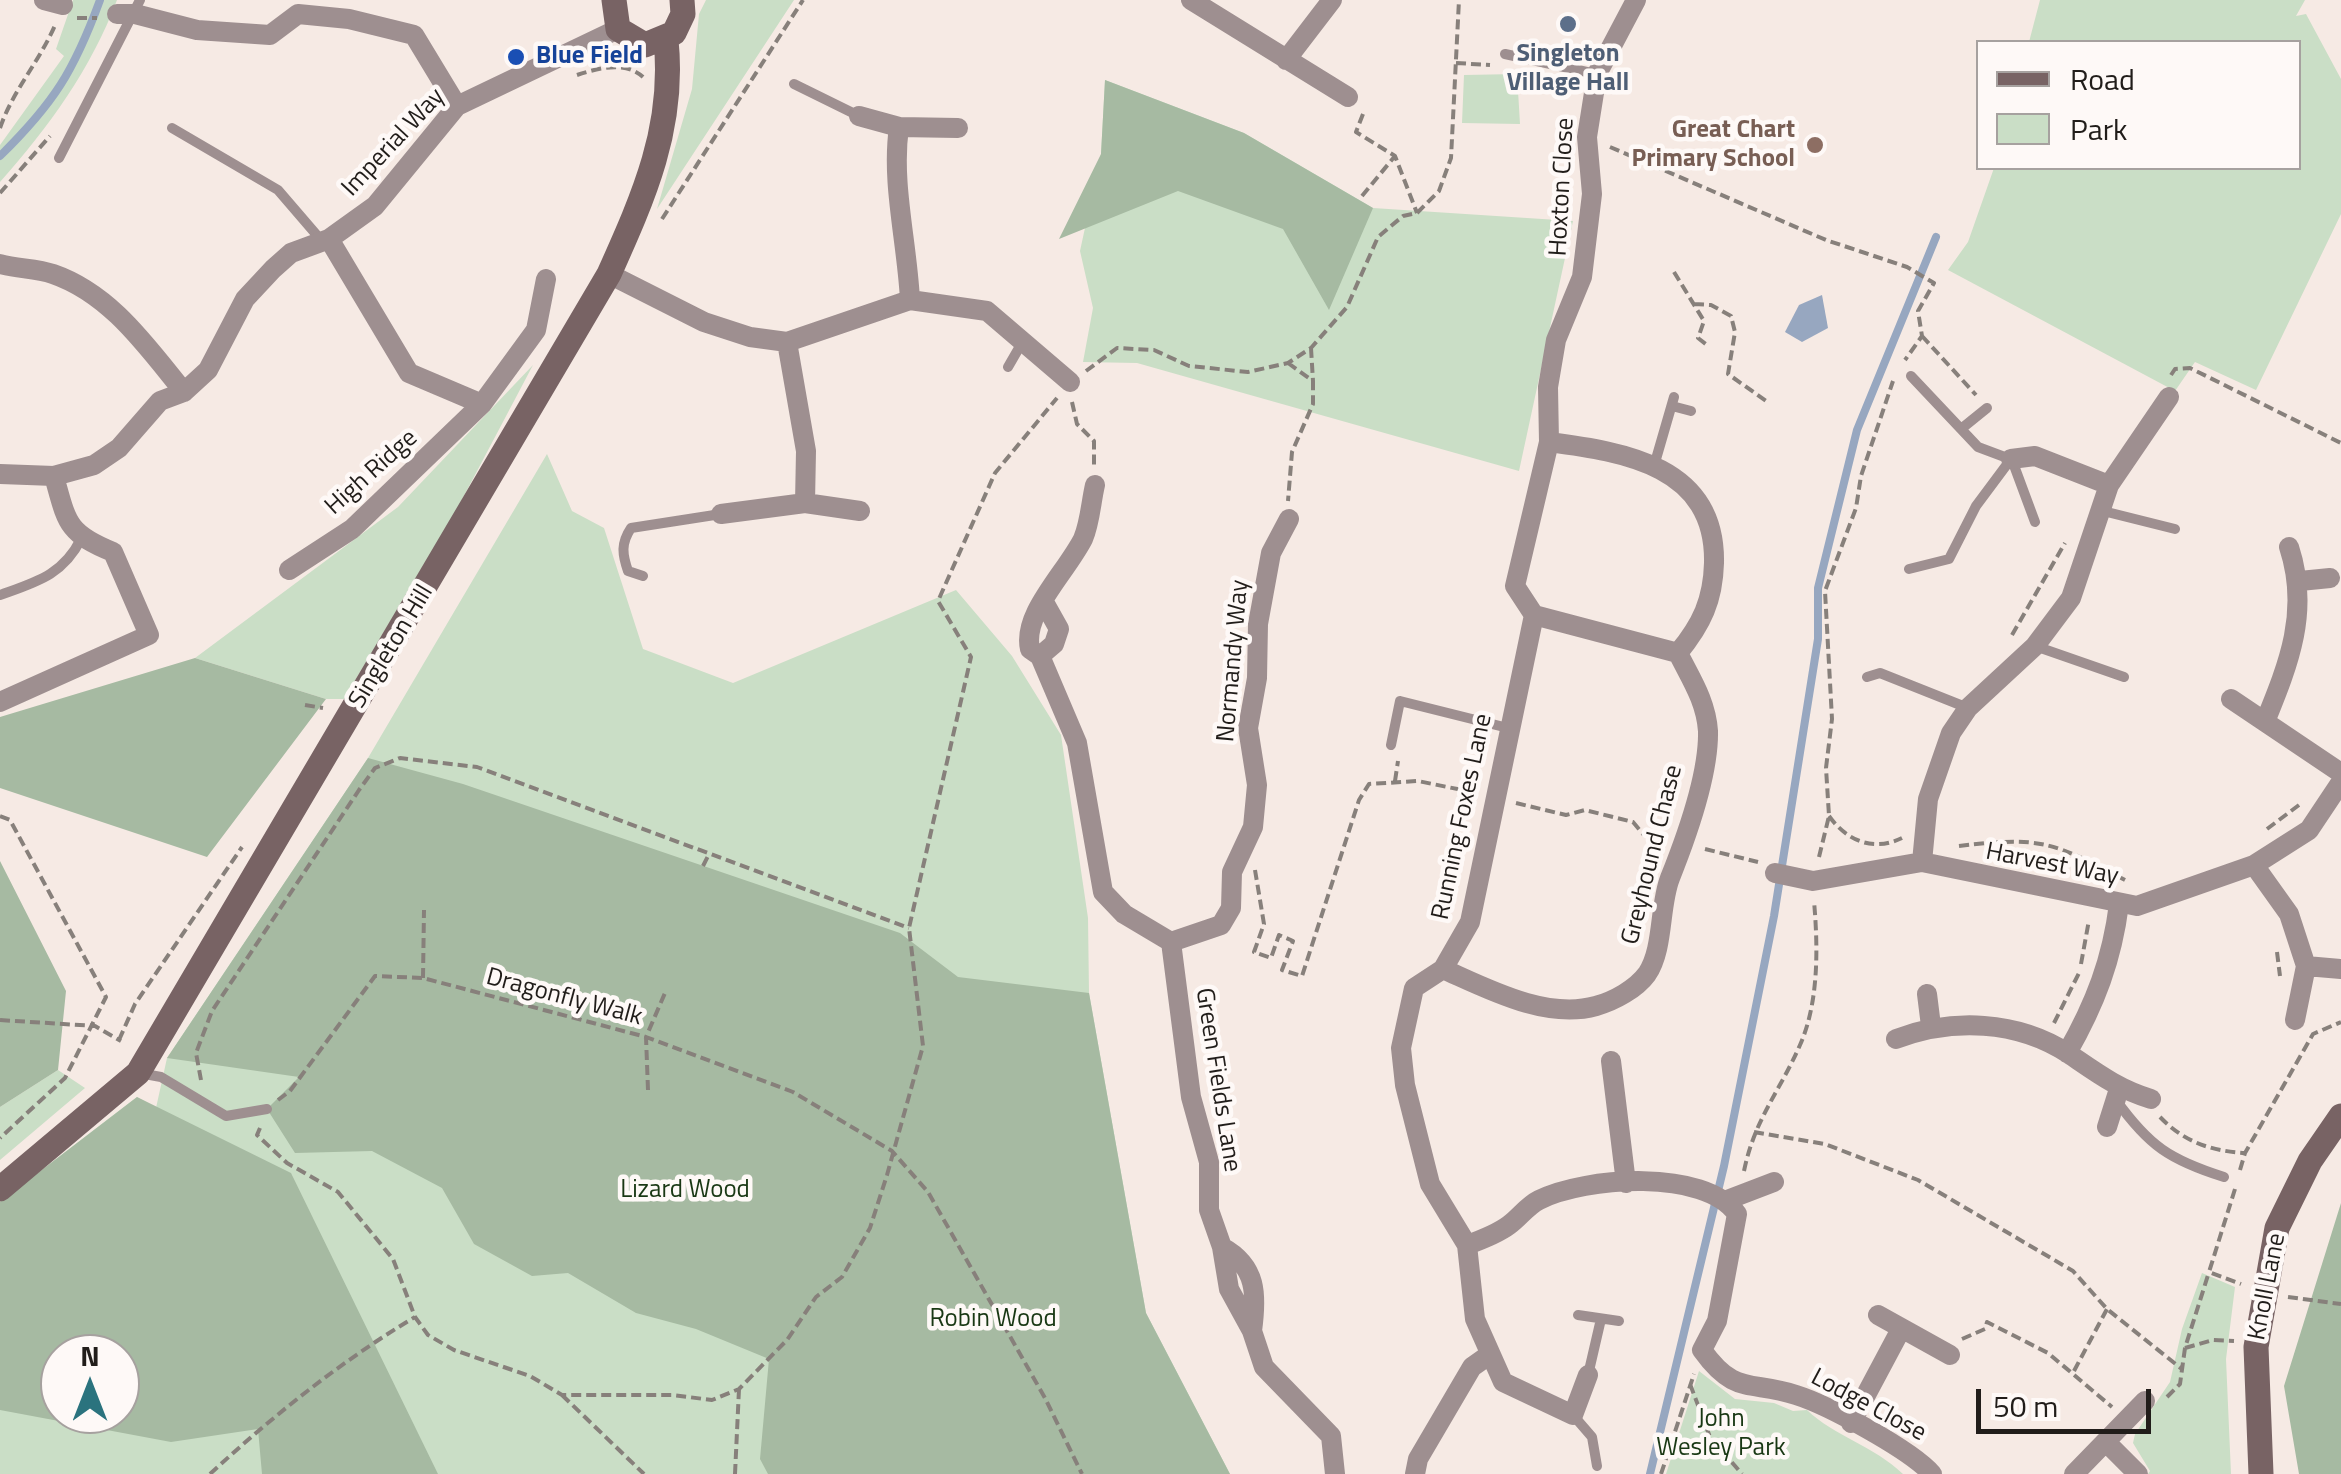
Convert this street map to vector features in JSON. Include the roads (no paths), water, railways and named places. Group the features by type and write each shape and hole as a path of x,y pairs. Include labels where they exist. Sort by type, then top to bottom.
{"street":[{"path":"614,0 618,30 645,45 666,40"},
{"name":"Singleton Hill","path":"0,1189 141,1067 609,274 645,194 665,128 670,84 666,40 680,24 682,0"},
{"path":"1191,0 1356,104"},
{"path":"1286,60 1332,0"},
{"name":"Hoxton Close","path":"1549,442 1548,388 1556,340 1582,277 1592,194 1586,138 1597,74 1636,0"},
{"path":"131,9 197,30 270,35 298,14 350,10 414,35 457,106"},
{"name":"Imperial Way","path":"0,474 54,476 106,457 160,402 184,392 208,370 255,289 291,253 325,240 375,206 457,106 618,30"},
{"path":"859,116 900,126 958,128"},
{"path":"900,126 895,184 905,224 910,300"},
{"path":"325,240 409,374 482,404"},
{"path":"0,264 55,274 92,295 122,317 184,392"},
{"path":"609,274 704,322 750,337 788,342 910,300 987,311 1070,382"},
{"name":"High Ridge","path":"289,570 352,528 482,404 536,330 546,278"},
{"path":"788,342 806,451 805,503"},
{"path":"1929,864 1928,799 1938,763 1968,708 2035,646 2071,598 2110,486 2169,397"},
{"path":"1549,442 1609,450 1654,466 1687,486 1710,525 1713,593 1698,629 1678,653 1534,615 1515,586 1549,442"},
{"path":"2011,459 2035,456 2110,486"},
{"path":"0,702 149,636 112,552 80,540 68,527 54,476"},
{"path":"1095,485 1085,535 1045,604 1032,612 1026,633 1030,650 1040,656 1077,743 1103,892 1124,914 1171,942"},
{"path":"721,514 805,503 860,511"},
{"name":"Normandy Way","path":"1171,942 1221,925 1231,908 1232,872 1253,827 1257,785 1248,728 1256,678 1258,624 1271,553 1289,519"},
{"path":"2264,722 2294,643 2300,581 2290,547"},
{"path":"2300,581 2330,578"},
{"path":"1040,656 1054,644 1059,629 1045,604"},
{"name":"Running Foxes Lane","path":"1490,1355 1475,1319 1467,1246 1430,1184 1401,1048 1414,988 1444,969 1470,922 1534,615"},
{"name":"Greyhound Chase","path":"1444,969 1538,1006 1576,1011 1612,1000 1637,984 1650,967 1670,877 1684,845 1708,736 1700,694 1678,653"},
{"path":"2231,699 2341,774"},
{"name":"Harvest Way","path":"1775,873 1813,881 1846,872 1929,864 2128,905 2254,865 2309,830 2341,782"},
{"path":"2254,865 2289,914 2306,966 2294,1020"},
{"path":"2067,1053 2095,1003 2128,905"},
{"name":"Green Fields Lane","path":"1171,942 1191,1097 1209,1162 1209,1210 1222,1247 1229,1289 1252,1331 1264,1367 1331,1436 1334,1474"},
{"path":"2306,966 2341,969"},
{"path":"1928,994 1931,1026"},
{"path":"1896,1040 1931,1026 1988,1026 2067,1053 2117,1094 2151,1098"},
{"path":"1611,1061 1626,1182"},
{"path":"2107,1127 2117,1094"},
{"name":"Knoll Lane","path":"2261,1474 2256,1346 2277,1228 2310,1161 2341,1116"},
{"path":"1467,1246 1508,1226 1534,1202 1562,1190 1626,1182 1679,1184 1735,1197 1774,1182"},
{"name":"Lodge Close","path":"1735,1197 1734,1247 1717,1321 1702,1350 1720,1374 1740,1386 1791,1393 1920,1460 1932,1474"},
{"path":"1878,1316 1950,1355"},
{"path":"1851,1423 1900,1331"},
{"path":"1416,1474 1418,1459 1472,1367 1490,1355 1503,1382 1573,1415 1588,1375"},
{"path":"2074,1474 2108,1444 2146,1401"},
{"path":"2108,1444 2138,1474"}],"lane":[{"path":"59,158 131,9"},
{"path":"1505,54 1597,74"},
{"path":"794,84 859,116"},
{"path":"172,128 278,190 325,240"},
{"path":"1008,367 1024,340"},
{"path":"1911,376 1978,447 2011,459 2035,522"},
{"path":"1654,466 1673,402 1691,411"},
{"path":"1962,430 1985,409"},
{"path":"1910,569 1950,559 1976,506 2011,459"},
{"path":"2103,512 2175,529"},
{"path":"643,576 628,570 623,556 624,538 631,528 721,514"},
{"path":"0,595 54,575 70,561 80,540"},
{"path":"2035,646 2124,677"},
{"path":"1867,677 1880,673 1968,708"},
{"path":"1391,745 1400,701 1508,728"},
{"path":"141,1067 226,1116 267,1109"},
{"path":"2117,1094 2139,1132 2175,1162 2224,1177"},
{"path":"1578,1315 1619,1321"},
{"path":"1588,1375 1601,1318"},
{"path":"1573,1415 1592,1437 1597,1466"}],"water":[{"path":"1822,295 1828,328 1802,342 1785,332 1799,305"}],"waterway":[{"path":"0,156 61,85 100,0"},
{"path":"1650,1474 1724,1166 1774,916 1818,639 1818,588 1857,430 1936,237"}],"place":[{"name":"Singleton Village Hall","path":"1568,24"},
{"name":"Blue Field","path":"516,57"},
{"name":"Great Chart Primary School","path":"1815,145"}],"park label":[{"name":"Lizard Wood","path":"685,1191"},
{"name":"Robin Wood","path":"993,1320"},
{"name":"John Wesley Park","path":"1721,1434"}]}
